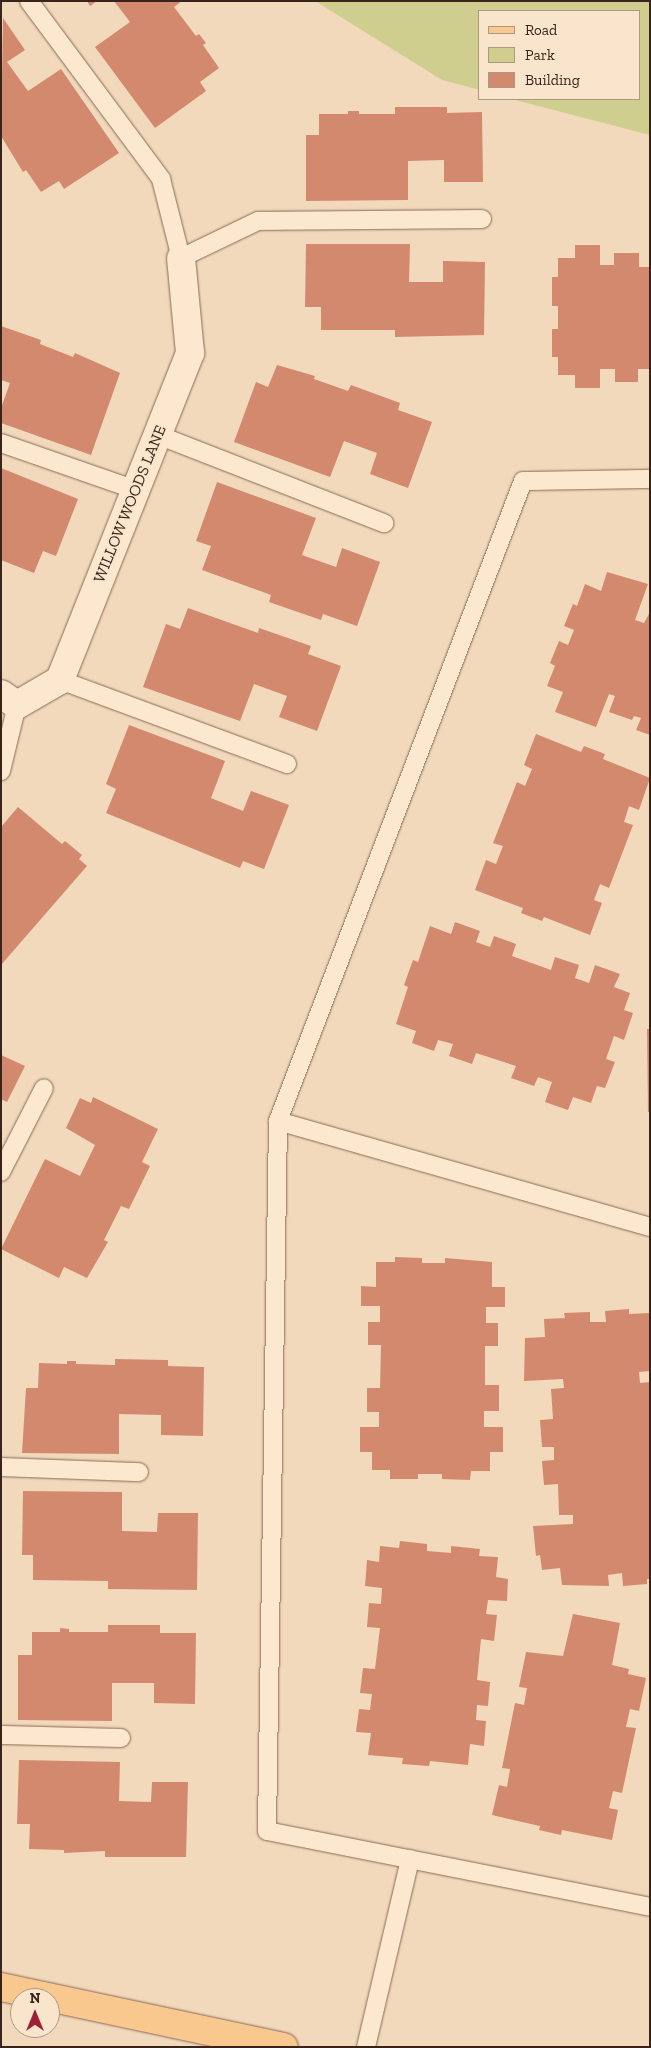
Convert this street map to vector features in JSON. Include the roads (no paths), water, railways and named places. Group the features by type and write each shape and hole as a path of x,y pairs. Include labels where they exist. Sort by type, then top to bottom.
{"main road":[{"path":"1,1987 284,2047"}],"street":[{"name":"WILLOW WOODS LANE","path":"60,680 190,353 181,258"},
{"path":"9,700 60,680"}],"lane":[{"path":"29,1 161,179 181,258 258,221 482,219"},
{"path":"158,435 384,523"},
{"path":"1,443 136,490"},
{"path":"650,479 523,480 278,1122 267,1831 650,1907"},
{"path":"60,680 287,764"},
{"path":"1,771 9,700"},
{"path":"1,1172 44,1088"},
{"path":"278,1122 650,1227"},
{"path":"1,1467 139,1472"},
{"path":"1,1735 121,1738"},
{"path":"366,2047 410,1859"}]}
